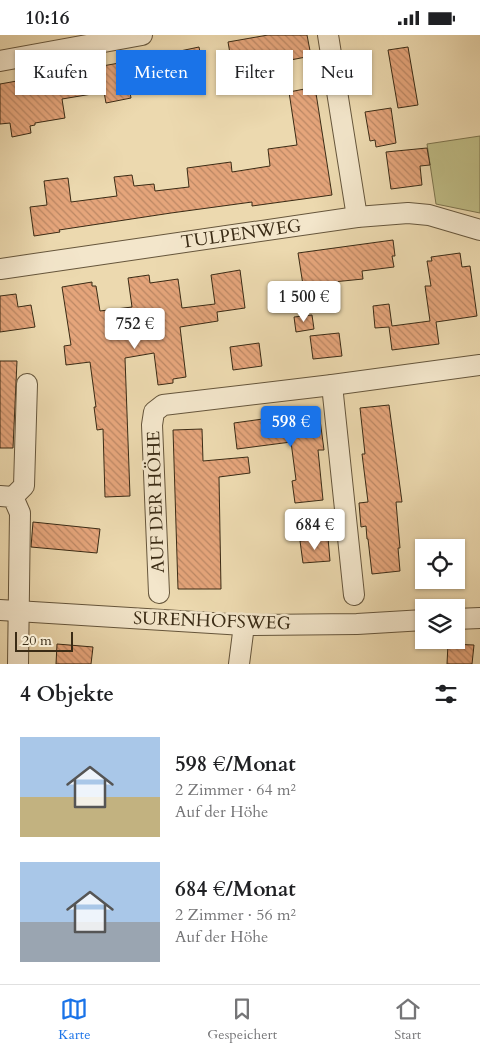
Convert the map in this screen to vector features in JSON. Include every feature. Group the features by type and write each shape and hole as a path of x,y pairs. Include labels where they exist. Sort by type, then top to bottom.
{"street":[{"path":"0,61 142,35"},
{"path":"328,35 357,217"},
{"name":"TULPENWEG","path":"0,269 357,217 408,213 429,215 480,230"},
{"name":"AUF DER HÖHE","path":"159,593 152,425 154,412 163,405 480,365"},
{"path":"18,664 9,611 20,513 7,497 24,486 27,384"},
{"path":"332,385 354,595"},
{"name":"SURENHOFSWEG","path":"9,611 244,625 415,621"},
{"path":"465,618 480,617"},
{"path":"239,664 244,625"}],"shaded area":[{"path":"480,136 480,213 436,204 427,144"}],"building":[{"path":"268,35 307,35 310,50 303,50 303,58 293,60 293,50 229,50 228,42"},
{"path":"199,47 200,50 185,50"},
{"path":"408,47 418,105 398,108 388,50"},
{"path":"116,64 116,95 130,95 131,98 106,103 106,65"},
{"path":"15,81 15,95 86,95 62,99 65,118 35,123 35,125 30,126 31,133 12,137 10,123 0,124 0,84"},
{"path":"303,89 303,95 316,95 332,195 252,206 252,202 171,213 59,230 60,232 34,236 30,207 47,205 44,181 68,178 71,202 117,196 114,177 132,175 134,186 154,184 155,191 189,187 187,168 231,162 232,172 270,166 268,149 297,145 289,95 293,95 293,91"},
{"path":"391,108 396,143 376,147 375,140 370,141 365,112"},
{"path":"427,148 430,165 420,166 422,185 391,189 386,152"},
{"path":"393,240 395,256 392,256 394,267 362,271 363,279 303,285 298,253"},
{"path":"460,253 462,267 470,266 477,316 436,322 439,344 392,350 389,327 375,328 373,306 389,304 392,326 430,321 425,286 431,286 427,261 432,261 431,257"},
{"path":"240,270 245,308 217,312 218,321 180,327 186,377 173,379 173,383 158,385 154,353 125,358 130,496 105,497 103,429 97,430 90,362 66,365 64,346 71,345 62,287 92,282 92,286 96,286 100,311 132,307 128,278 149,275 150,283 178,279 182,308 215,304 211,275"},
{"path":"16,294 18,307 31,305 35,327 0,332 0,296"},
{"path":"312,315 314,329 296,332 294,317"},
{"path":"339,333 342,356 313,359 310,336"},
{"path":"259,343 262,366 233,370 230,347"},
{"path":"0,361 17,361 13,448 0,448"},
{"path":"389,405 402,502 396,502 400,571 372,574 366,526 361,527 359,503 368,502 362,454 365,454 360,408"},
{"path":"319,412 324,450 318,450 323,500 295,503 292,481 296,480 291,442 237,449 234,423"},
{"path":"202,429 203,461 248,457 250,473 219,477 221,589 178,589 173,430"},
{"path":"33,522 100,529 97,553 31,547"},
{"path":"328,538 330,561 303,563 300,541"},
{"path":"57,644 93,647 91,664 56,664"},
{"path":"465,645 474,645 472,664 447,664 448,649 465,649"}]}
